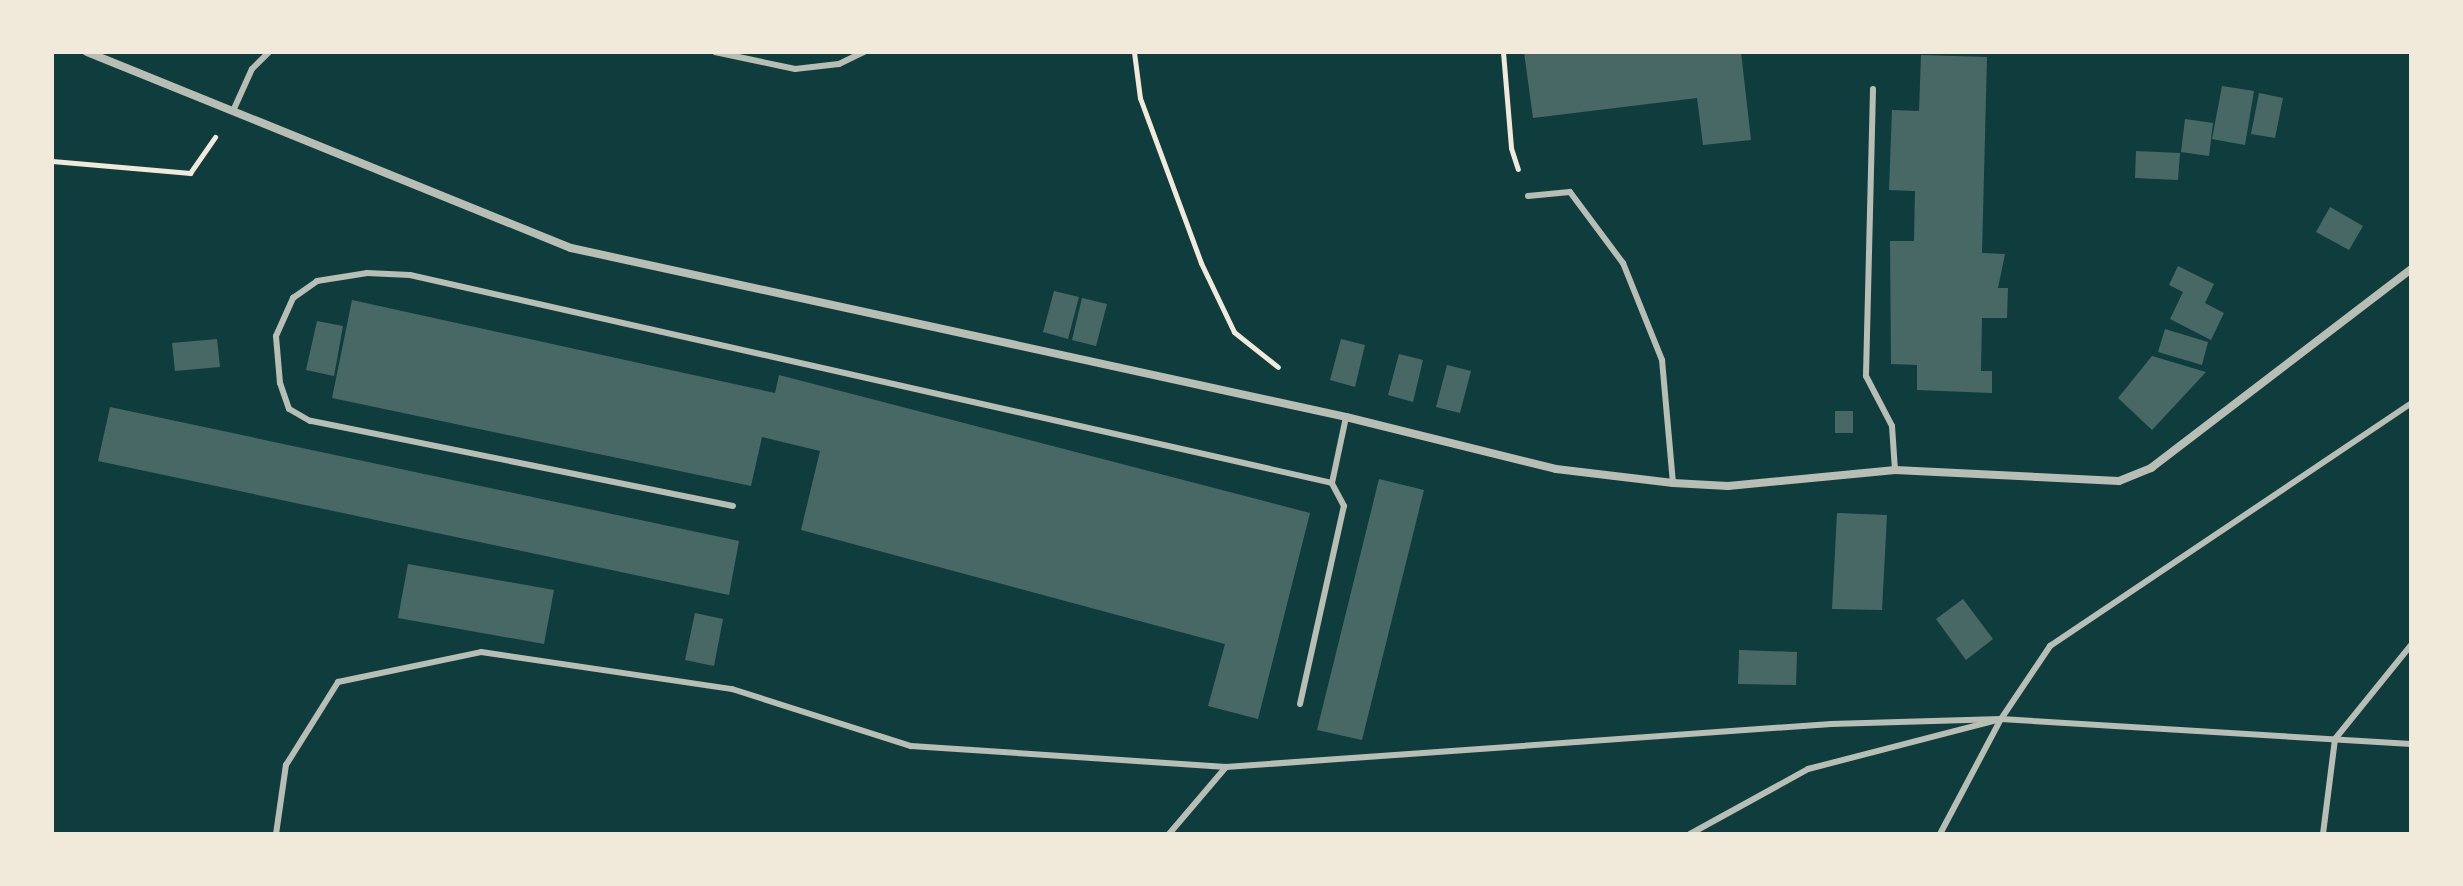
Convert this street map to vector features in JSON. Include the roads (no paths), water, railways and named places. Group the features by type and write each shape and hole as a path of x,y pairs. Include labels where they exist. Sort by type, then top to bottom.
{"street":[{"path":"87,52 571,248 1346,417 1556,469 1673,483 1728,486 1895,470 2119,481 2151,468 2411,269"}],"lane":[{"path":"233,111 252,69 269,52"},
{"path":"715,52 795,69 839,64 864,52"},
{"path":"1873,89 1866,376 1892,426 1895,470"},
{"path":"1528,196 1570,192 1623,263 1662,360 1673,483"},
{"path":"733,506 310,421 289,409 280,383 276,336 293,298 317,281 367,273 410,275 1332,483"},
{"path":"1940,834 2001,719 2050,646 2411,403"},
{"path":"1300,704 1344,506 1332,483 1346,417"},
{"path":"2323,834 2335,739 2411,645"},
{"path":"276,834 286,765 338,682 481,652 732,689 911,746 1226,767 1815,725 2001,719 2411,744"},
{"path":"1690,834 1808,769 2001,719"},
{"path":"1169,834 1226,767"}]}
